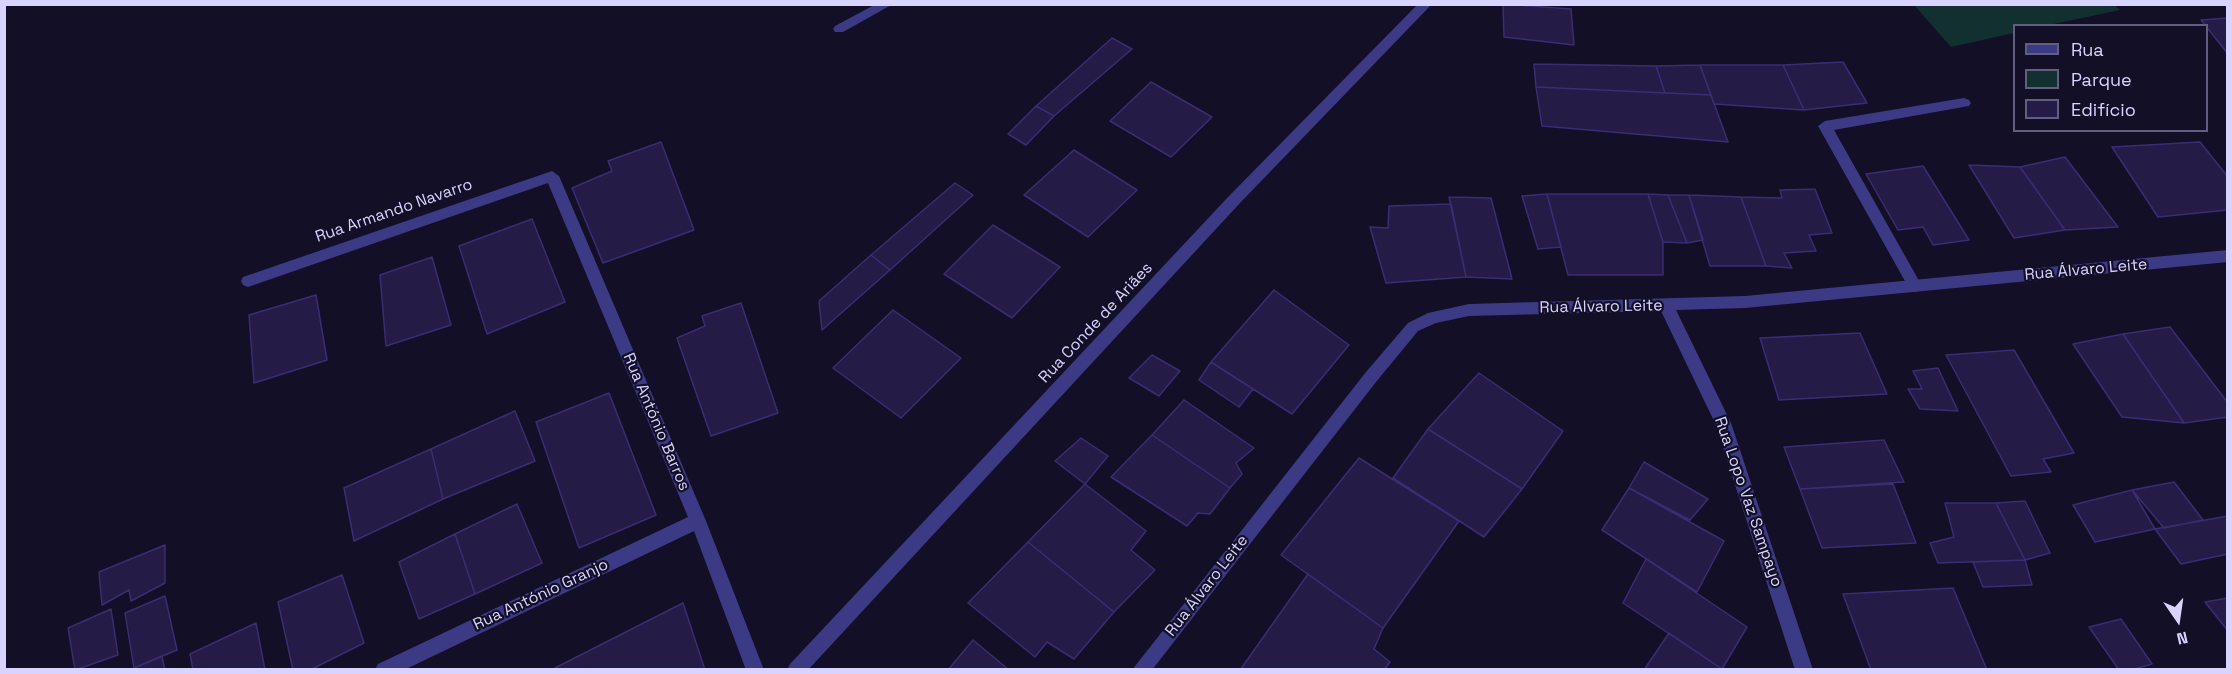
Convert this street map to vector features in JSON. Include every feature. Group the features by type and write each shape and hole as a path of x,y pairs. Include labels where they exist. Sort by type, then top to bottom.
{"street":[{"path":"839,29 887,4"},
{"name":"Rua Conde de Ariães","path":"796,669 1235,199 1426,4"},
{"path":"1915,286 1826,126 1964,103"},
{"name":"Rua Armando Navarro","path":"248,281 552,176"},
{"name":"Rua António Barros","path":"552,176 698,521 755,669"},
{"name":"Rua Álvaro Leite","path":"1141,669 1413,327 1433,317 1468,310 1745,302 2228,256"},
{"name":"Rua Lopo Vaz Sampayo","path":"1666,305 1724,423 1804,669"},
{"name":"Rua António Granjo","path":"384,669 698,521"}],"green space":[{"path":"1914,5 2114,5 2120,10 2054,24 2013,24 2013,33 1951,47"}],"building":[{"path":"1503,4 1571,9 1574,45 1504,37"},
{"path":"2228,18 2228,54 2208,29 2208,24 2204,24 2201,20"},
{"path":"1112,38 1132,49 1054,116 1036,106"},
{"path":"1843,62 1867,103 1804,110 1783,65"},
{"path":"1534,64 1656,66 1665,93 1536,87"},
{"path":"1700,65 1711,95 1665,93 1656,66"},
{"path":"1700,65 1783,65 1804,110 1714,104"},
{"path":"1151,82 1212,117 1171,157 1110,121"},
{"path":"1536,87 1711,95 1728,142 1542,126"},
{"path":"1036,106 1054,116 1026,145 1008,134"},
{"path":"661,142 694,230 603,263 572,188 612,171 608,161"},
{"path":"2200,142 2228,177 2228,210 2158,217 2112,147"},
{"path":"1074,150 1137,190 1088,237 1024,195"},
{"path":"2065,157 2118,227 2065,230 2020,167"},
{"path":"1969,165 2020,167 2065,230 2014,238"},
{"path":"1923,166 1969,240 1933,245 1923,227 1898,230 1866,174"},
{"path":"955,183 973,195 890,270 871,255"},
{"path":"1815,189 1832,233 1809,235 1816,251 1784,253 1792,268 1766,266 1741,197 1782,198 1780,190"},
{"path":"1547,194 1561,247 1538,249 1522,196"},
{"path":"1547,194 1648,194 1663,242 1663,275 1568,275"},
{"path":"1648,194 1668,195 1687,243 1663,242"},
{"path":"1668,195 1689,195 1703,240 1687,243"},
{"path":"1689,195 1741,197 1766,266 1710,266"},
{"path":"1449,197 1491,198 1512,279 1466,277"},
{"path":"1451,204 1466,277 1386,283 1370,227 1388,228 1389,206"},
{"path":"532,219 565,302 487,334 459,246"},
{"path":"993,225 1060,267 1012,318 944,274"},
{"path":"871,255 890,270 822,330 819,301"},
{"path":"432,257 451,325 386,346 380,275"},
{"path":"1274,290 1349,345 1292,414 1211,362"},
{"path":"316,295 327,360 254,383 249,315"},
{"path":"741,303 778,413 711,436 677,338 705,326 702,316"},
{"path":"893,310 961,358 901,418 833,368"},
{"path":"2170,327 2228,403 2228,417 2184,423 2123,334"},
{"path":"1860,333 1887,394 1779,400 1760,338"},
{"path":"2123,334 2184,423 2122,417 2073,344"},
{"path":"2014,350 2074,453 2043,459 2051,472 2011,476 1946,355"},
{"path":"1152,355 1180,371 1159,396 1129,378"},
{"path":"1211,362 1253,389 1239,407 1199,380"},
{"path":"1938,368 1958,411 1920,409 1908,389 1922,389 1913,371"},
{"path":"1479,373 1563,431 1522,489 1428,429"},
{"path":"609,393 656,515 579,548 536,422"},
{"path":"1184,400 1254,448 1236,463 1242,474 1230,488 1152,435"},
{"path":"515,411 535,461 443,499 431,449"},
{"path":"1428,429 1522,489 1484,537 1393,478"},
{"path":"1152,435 1230,488 1210,514 1198,513 1187,526 1111,477"},
{"path":"1081,438 1108,456 1085,484 1055,461"},
{"path":"1884,440 1904,482 1800,489 1784,447"},
{"path":"431,449 443,499 354,541 344,488"},
{"path":"1359,458 1459,521 1383,628 1281,555"},
{"path":"1644,462 1708,499 1690,520 1629,488"},
{"path":"2174,482 2203,520 2164,528 2132,490"},
{"path":"1085,484 1146,531 1131,550 1155,570 1114,612 1028,542"},
{"path":"1893,484 1916,543 1822,548 1800,489"},
{"path":"1629,488 1724,541 1697,592 1602,530"},
{"path":"2132,490 2155,529 2095,542 2073,505"},
{"path":"2025,501 2050,553 2025,560 1996,503"},
{"path":"1945,503 1996,503 2025,560 1938,563 1930,543 1954,537"},
{"path":"517,504 542,563 475,594 455,534"},
{"path":"2228,516 2228,554 2181,564 2155,529"},
{"path":"455,534 475,594 419,619 399,562"},
{"path":"1028,542 1114,612 1074,659 1047,642 1035,657 968,603"},
{"path":"165,545 165,583 131,601 129,590 102,605 99,572"},
{"path":"1646,559 1747,627 1722,669 1623,603"},
{"path":"2025,560 2032,585 1983,587 1973,562"},
{"path":"1308,574 1383,628 1374,649 1390,662 1384,670 1240,670"},
{"path":"342,575 364,643 310,670 293,670 278,602"},
{"path":"1953,588 1987,670 1871,670 1843,594"},
{"path":"165,596 177,650 134,668 125,613"},
{"path":"2228,598 2228,631 2205,602"},
{"path":"683,603 705,670 551,670"},
{"path":"111,609 118,655 75,670 68,628"},
{"path":"2121,619 2152,664 2131,670 2119,670 2089,627"},
{"path":"256,623 265,670 193,670 190,654"},
{"path":"1669,633 1722,669 1723,670 1644,670"},
{"path":"973,640 1009,670 948,670"},
{"path":"162,656 165,670 132,670 134,668"}]}
